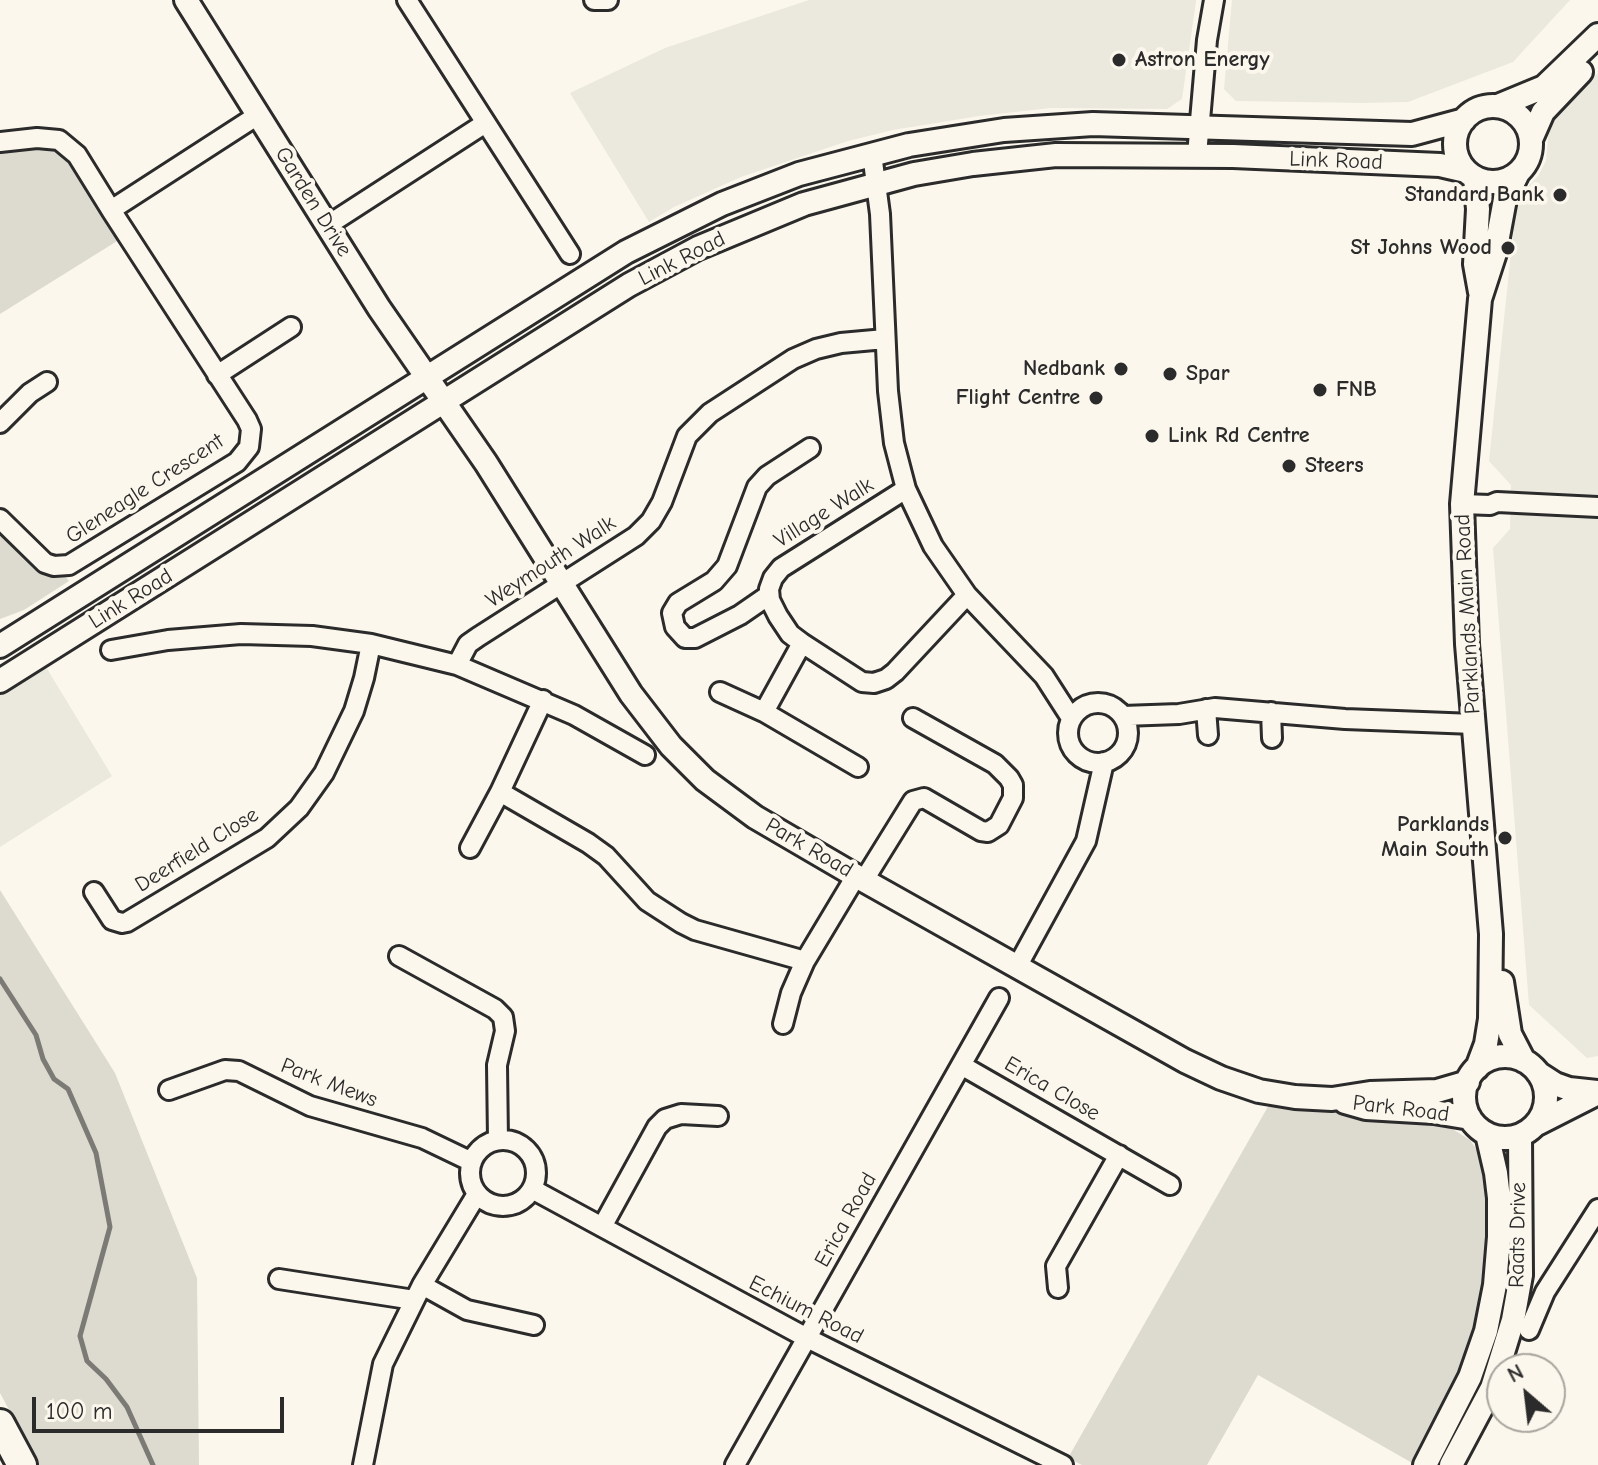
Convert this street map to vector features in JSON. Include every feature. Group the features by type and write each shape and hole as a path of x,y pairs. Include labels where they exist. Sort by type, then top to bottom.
{"main road":[{"path":"0,1424 22,1465"}],"street":[{"name":"Garden Drive","path":"186,0 379,308 443,401"},
{"path":"407,0 570,254"},
{"path":"594,0 608,0"},
{"path":"1197,155 1207,40 1214,0"},
{"path":"1598,35 1544,87 1498,106 1473,111 1455,137 1460,164 1470,175 1497,183 1518,173 1530,157 1532,137 1543,112 1598,53"},
{"path":"1498,106 1520,116 1532,137"},
{"path":"111,210 258,115"},
{"name":"Link Road","path":"0,646 603,266 668,230 799,174 940,139 1004,130 1093,124 1412,134 1464,120"},
{"path":"328,225 484,124"},
{"name":"Gleneagle Crescent","path":"0,142 37,138 59,140 77,155 251,429 249,447 237,462 69,565 45,563 0,519"},
{"name":"Village Walk","path":"872,154 884,274 885,339 894,443 906,489 933,546 967,595 1044,676 1071,718"},
{"name":"Link Road","path":"0,681 443,401 675,260 769,217 876,183 953,167 1009,159 1087,154 1197,155 1440,165 1470,175"},
{"name":"Parklands Main Road","path":"1472,1075 1486,1044 1490,1019 1491,934 1464,595 1462,504 1481,295 1495,253 1505,199 1518,173"},
{"name":"Parklands Main Road","path":"1470,175 1478,209 1475,264 1481,295"},
{"path":"217,375 291,327"},
{"name":"Weymouth Walk","path":"457,665 468,644 636,536 651,521 662,502 687,436 710,413 805,354 841,343 885,339"},
{"path":"0,423 30,393 47,382"},
{"name":"Park Road","path":"443,401 486,463 643,712 687,763 755,817 1017,967 1221,1078 1259,1091 1332,1099 1366,1108 1434,1112 1478,1126"},
{"path":"810,448 767,476 757,487 727,566 714,581 678,603 672,613 675,627 685,638 695,638 740,615 769,595 790,634 862,682 880,682 895,672 967,595"},
{"name":"Village Walk","path":"769,595 771,582 781,568 906,489"},
{"path":"1462,504 1490,505 1497,502 1598,507"},
{"path":"111,650 168,640 241,634 312,636 371,644 457,665 543,700 645,755"},
{"path":"764,712 802,643"},
{"name":"Deerfield Close","path":"94,892 112,920 127,922 267,838 299,808 324,773 354,711 371,644"},
{"name":"Village Walk","path":"1044,676 1086,705"},
{"path":"720,692 764,712 858,767"},
{"path":"470,848 543,700"},
{"path":"1107,704 1123,716 1128,735 1121,753 1095,762 1079,756 1069,743 1067,735 1071,718 1086,705 1107,704"},
{"path":"1123,716 1179,714 1206,709 1474,724"},
{"path":"1206,709 1208,735"},
{"path":"1271,712 1272,738"},
{"path":"1128,735 1179,714"},
{"path":"783,1024 805,961 913,801 924,798 981,831 988,832 999,825 1013,798 1013,785 995,764 913,718"},
{"path":"1017,967 1086,841 1092,815 1095,762"},
{"path":"500,792 606,856 647,901 681,923 695,930 805,961"},
{"name":"Parklands Main Road","path":"1491,934 1510,1034 1531,1067"},
{"path":"399,956 495,1009 503,1017 505,1031 497,1065 498,1140"},
{"name":"Erica Road","path":"735,1465 999,998"},
{"path":"1504,1057 1531,1067 1555,1084 1598,1092 1528,1130 1499,1138 1478,1126 1465,1104 1472,1075 1492,1059 1504,1057"},
{"name":"Erica Close","path":"961,1065 1170,1185"},
{"path":"1528,1130 1543,1112 1546,1098 1531,1067"},
{"name":"Park Mews","path":"169,1090 225,1070 239,1071 310,1106 422,1138 472,1162"},
{"name":"Park Road","path":"1332,1099 1370,1093 1437,1091 1472,1075"},
{"path":"602,1227 661,1122 675,1114 718,1116"},
{"name":"Raats Drive","path":"1425,1465 1470,1377 1486,1331 1495,1285 1499,1198 1496,1173 1478,1126"},
{"name":"Raats Drive","path":"1451,1465 1492,1388 1513,1320 1521,1275 1528,1130"},
{"path":"509,1140 528,1150 536,1169 532,1189 516,1203 506,1206 485,1201 477,1194 470,1177 472,1162 478,1150 487,1143 509,1140"},
{"path":"1058,1288 1056,1266 1119,1155"},
{"name":"Echium Road","path":"532,1189 807,1338 1063,1465"},
{"path":"363,1465 383,1364 418,1292 477,1194"},
{"name":"Raats Drive","path":"1529,1330 1545,1292 1598,1209"},
{"path":"279,1279 418,1292 467,1310 534,1325"}],"shaded area":[{"path":"809,0 1196,1 1182,99 1167,109 1051,108 893,130 848,141 741,177 674,207 649,222 570,93 665,48"},
{"path":"1232,0 1570,0 1513,62 1408,102 1362,103 1236,101 1224,89"},
{"path":"1598,73 1598,1056 1587,1058 1529,1005 1493,548 1510,529 1511,485 1489,461 1516,205 1519,196 1538,176 1546,161 1549,126"},
{"path":"53,147 69,156 122,238 0,314 0,148"},
{"path":"0,531 38,568 64,575 69,581 24,610 0,619"},
{"path":"40,657 112,776 0,847 0,682"},
{"path":"0,890 115,1073 197,1278 199,1465 39,1465 0,1393"},
{"path":"1270,1103 1443,1123 1470,1140 1480,1154 1488,1183 1489,1226 1488,1262 1477,1324 1459,1378 1414,1464 1258,1375 1207,1465 1082,1465 1068,1458"}],"waterway":[{"path":"0,979 36,1035 43,1059 54,1079 68,1089 96,1153 110,1227 80,1336 87,1361 106,1379 127,1407 153,1465"}],"place":[{"name":"Astron Energy","path":"1119,60"},
{"name":"Standard Bank","path":"1560,195"},
{"name":"St Johns Wood","path":"1508,248"},
{"name":"Nedbank","path":"1121,369"},
{"name":"Spar","path":"1170,374"},
{"name":"FNB","path":"1320,390"},
{"name":"Flight Centre","path":"1096,398"},
{"name":"Link Rd Centre","path":"1152,436"},
{"name":"Steers","path":"1289,466"},
{"name":"Parklands Main South","path":"1505,838"}]}
